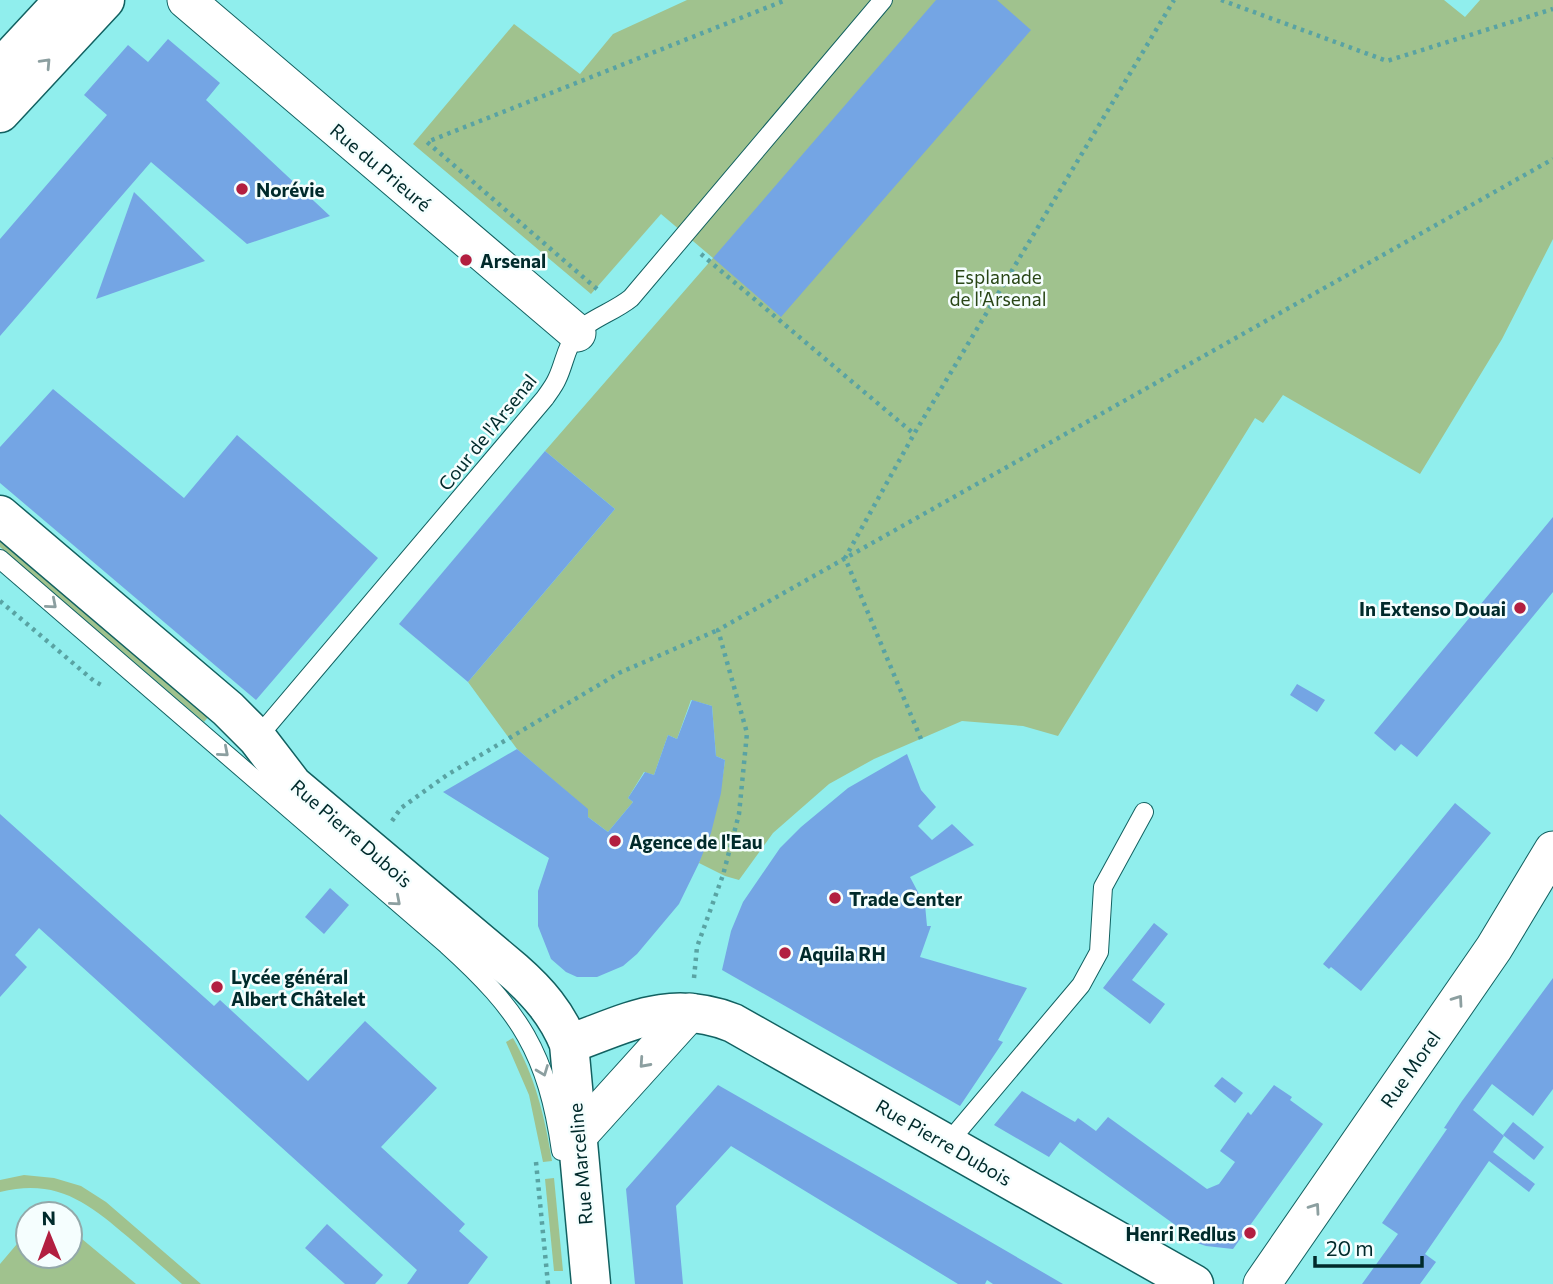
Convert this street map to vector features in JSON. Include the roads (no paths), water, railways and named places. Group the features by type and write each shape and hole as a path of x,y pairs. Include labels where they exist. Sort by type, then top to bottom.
{"street":[{"path":"0,69 64,0"},
{"path":"0,113 104,0"},
{"name":"Rue du Prieuré","path":"186,0 577,333"},
{"name":"Rue Pierre Dubois","path":"0,515 228,709 257,738 293,785 534,988 562,1026 569,1044 660,1012 690,1012 720,1018 1194,1284"},
{"name":"Rue Morel","path":"1262,1284 1494,948 1553,850"},
{"path":"577,1137 690,1012"},
{"name":"Rue Marceline","path":"569,1044 591,1284"}],"lane":[{"path":"577,333 588,323 619,308 631,298 883,0"},
{"name":"Cour de l'Arsenal","path":"257,738 545,398 557,379 577,333"},
{"path":"0,559 447,945 501,999 531,1043 548,1083 563,1166 575,1284"},
{"path":"947,1144 1081,985 1099,952 1103,887 1144,812"}],"place":[{"name":"Norévie","path":"242,189"},
{"name":"Arsenal","path":"466,260"},
{"name":"In Extenso Douai","path":"1520,608"},
{"name":"Agence de l'Eau","path":"615,841"},
{"name":"Trade Center","path":"835,898"},
{"name":"Aquila RH","path":"785,953"},
{"name":"Lycée général Albert Châtelet","path":"217,987"},
{"name":"Henri Redlus","path":"1250,1233"}],"park label":[{"name":"Esplanade de l'Arsenal","path":"998,287"}]}
